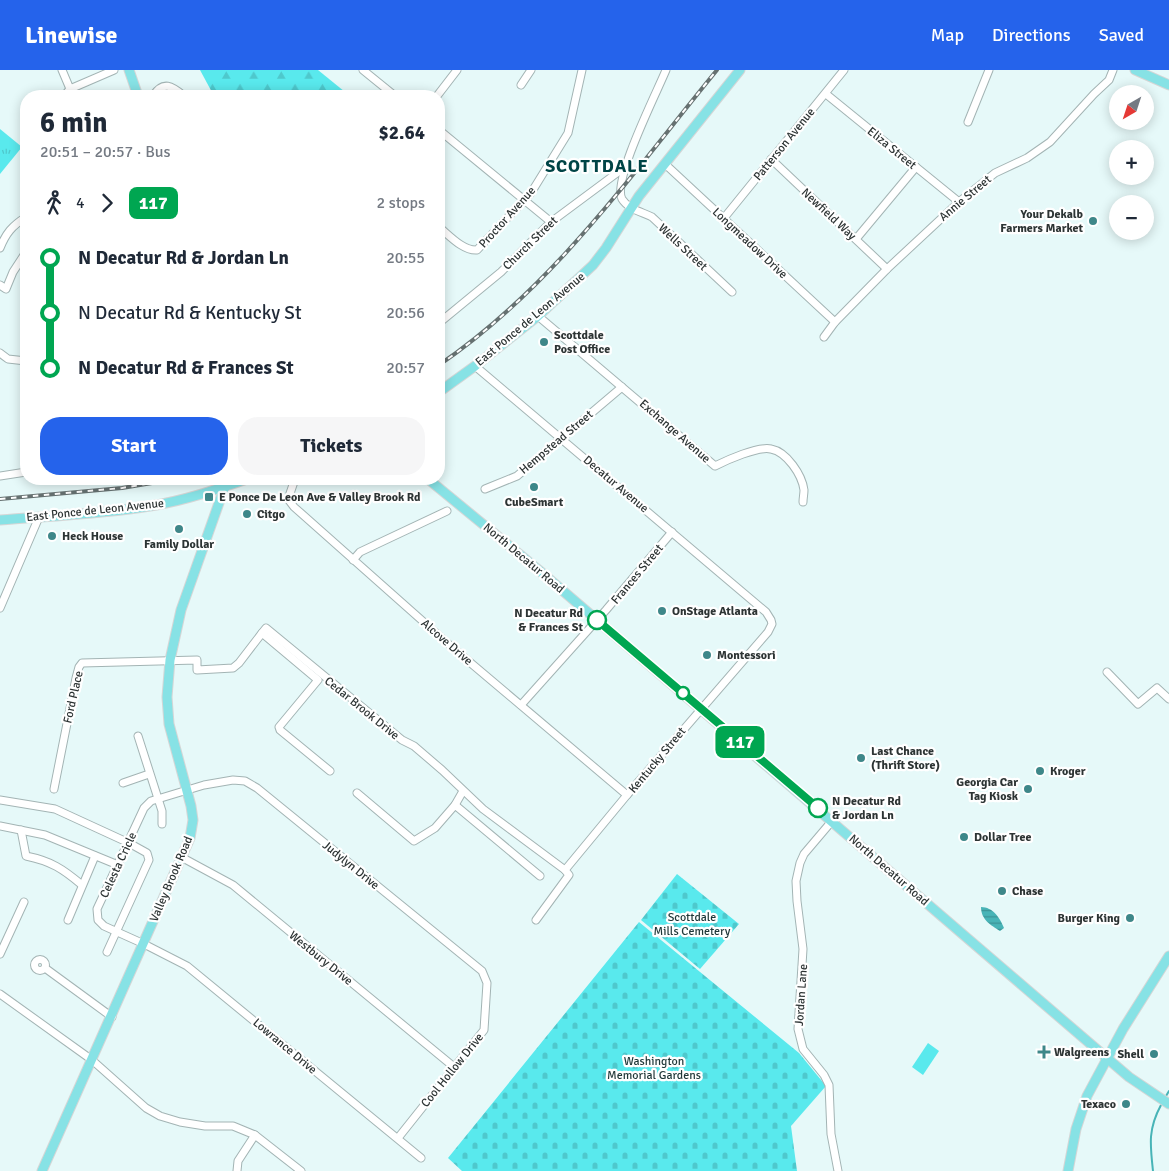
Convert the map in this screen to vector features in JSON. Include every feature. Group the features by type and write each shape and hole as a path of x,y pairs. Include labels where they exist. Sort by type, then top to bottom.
{"main road":[{"path":"129,70 136,90"},
{"name":"East Ponce de Leon Avenue","path":"445,388 476,366 538,316 593,265 631,207 740,70"},
{"path":"1135,70 1169,85"},
{"name":"East Ponce de Leon Avenue","path":"0,520 151,506 191,497 228,485"},
{"name":"North Decatur Road","path":"435,485 702,709 1106,1058 1139,1085 1169,1104"},
{"name":"Valley Brook Road","path":"42,1171 183,858 190,838 193,820 188,790 168,724 167,697 170,660 181,610 225,486"},
{"path":"1068,1171 1076,1129 1087,1096 1106,1058 1169,956"}],"street":[{"path":"62,70 71,90"},
{"path":"77,90 114,70"},
{"path":"362,70 387,90"},
{"path":"442,90 457,70"},
{"path":"521,85 531,70"},
{"name":"Proctor Avenue","path":"445,231 462,245 477,250 526,200 568,133 582,70"},
{"path":"631,207 622,199 620,193 625,167 666,70"},
{"name":"Patterson Avenue","path":"724,218 844,70"},
{"path":"968,122 989,70"},
{"name":"Annie Street","path":"824,337 835,322 886,269 959,202 996,173 1027,158 1050,142 1109,80 1113,70"},
{"path":"158,90 161,87 168,86 174,90"},
{"name":"Eliza Street","path":"826,94 959,202"},
{"path":"445,135 551,222"},
{"name":"Newfield Way","path":"772,159 886,269"},
{"name":"Longmeadow Drive","path":"665,164 835,322"},
{"name":"Church Street","path":"445,318 501,272 551,222 625,167"},
{"path":"856,239 916,167"},
{"name":"Wells Street","path":"631,207 652,216 732,292"},
{"path":"0,248 5,235 12,226 20,221"},
{"path":"0,284 6,289 20,261"},
{"name":"Exchange Avenue","path":"538,316 715,466 734,457 760,450 771,449 783,455 800,477 804,490 802,502"},
{"path":"0,353 8,359 20,360"},
{"name":"Decatur Avenue","path":"476,366 755,603"},
{"name":"Hempstead Street","path":"485,489 517,476 622,387"},
{"path":"0,476 20,473"},
{"name":"Alcove Drive","path":"293,485 288,500 289,503 453,648 627,795"},
{"path":"353,560 360,552 447,511"},
{"path":"0,608 39,517"},
{"name":"Frances Street","path":"521,705 606,610 672,532"},
{"name":"Kentucky Street","path":"536,920 569,874 565,870 770,628 772,620 755,603"},
{"name":"Cedar Brook Drive","path":"170,660 197,660 197,670 232,668 239,663 262,633 367,710 402,740 414,746 483,809 527,844 565,870"},
{"name":"Ford Place","path":"54,789 78,667 82,662 170,660"},
{"path":"1107,672 1138,704 1157,688 1169,699"},
{"name":"Cedar Brook Drive","path":"321,678 279,727 280,730 330,771"},
{"path":"138,736 162,811 162,824"},
{"path":"123,783 149,774"},
{"name":"Judylyn Drive","path":"188,790 234,780 245,781 257,788 482,971 487,983 486,995"},
{"name":"Celesta Cricle","path":"144,944 104,926 98,920 97,909 144,808 151,801 188,790"},
{"path":"357,793 414,841 435,828 455,805 463,791"},
{"path":"0,800 55,809 147,853 149,860 108,952"},
{"path":"455,805 540,876"},
{"name":"Jordan Lane","path":"832,821 804,854 796,881 803,949 798,1029 803,1049 824,1075 829,1085 831,1134 838,1171"},
{"path":"0,826 45,835 118,865"},
{"path":"21,830 26,856 38,858 62,868 82,885"},
{"path":"68,920 95,856"},
{"name":"Westbury Drive","path":"183,858 233,885 454,1067"},
{"path":"0,954 24,902"},
{"name":"Lowrance Drive","path":"144,944 187,966 421,1158"},
{"path":"45,968 112,1017"},
{"path":"0,994 92,1060 146,1108 160,1116 180,1122 205,1126 234,1126 255,1135 301,1171"},
{"name":"Cool Hollow Drive","path":"398,1138 484,1030 486,995"},
{"path":"237,1171 238,1161 255,1135"}],"green space":[{"path":"200,70 318,70 343,90 211,90"},
{"path":"0,129 20,145 20,149 0,174"},
{"name":"Scottdale Mills Cemetery","path":"677,874 739,924 700,969 641,920"},
{"name":"Washington Memorial Gardens","path":"639,922 799,1053 826,1086 791,1126 797,1171 462,1171 448,1158"},
{"path":"928,1043 939,1051 923,1075 912,1067"}],"shaded area":[{"path":"981,907 985,907 996,914 1004,928 1000,931 987,922 981,912"}],"waterway":[{"path":"1166,1096 1169,1091"},
{"path":"1153,1171 1151,1137 1154,1122 1161,1105"}],"railway":[{"path":"445,361 480,335 554,266 621,189 717,70"},
{"path":"0,499 140,485"}],"bus line":[{"name":"117","path":"597,620 818,808"}],"place":[{"name":"Your Dekalb Farmers Market","path":"1093,221"},
{"name":"Scottdale Post Office","path":"544,342"},
{"name":"CubeSmart","path":"534,487"},
{"name":"E Ponce De Leon Ave & Valley Brook Rd","path":"209,497"},
{"name":"Citgo","path":"247,514"},
{"name":"Family Dollar","path":"179,529"},
{"name":"Heck House","path":"52,536"},
{"name":"OnStage Atlanta","path":"662,611"},
{"name":"N Decatur Rd & Frances St","path":"597,620"},
{"name":"Montessori","path":"707,655"},
{"name":"Last Chance (Thrift Store)","path":"861,758"},
{"name":"Kroger","path":"1040,771"},
{"name":"Georgia Car Tag Kiosk","path":"1028,789"},
{"name":"N Decatur Rd & Jordan Ln","path":"818,808"},
{"name":"Dollar Tree","path":"964,837"},
{"name":"Chase","path":"1002,891"},
{"name":"Burger King","path":"1130,918"},
{"name":"Walgreens","path":"1044,1052"},
{"name":"Shell","path":"1154,1054"},
{"name":"Texaco","path":"1126,1104"}],"district":[{"name":"SCOTTDALE","path":"597,166"}]}
